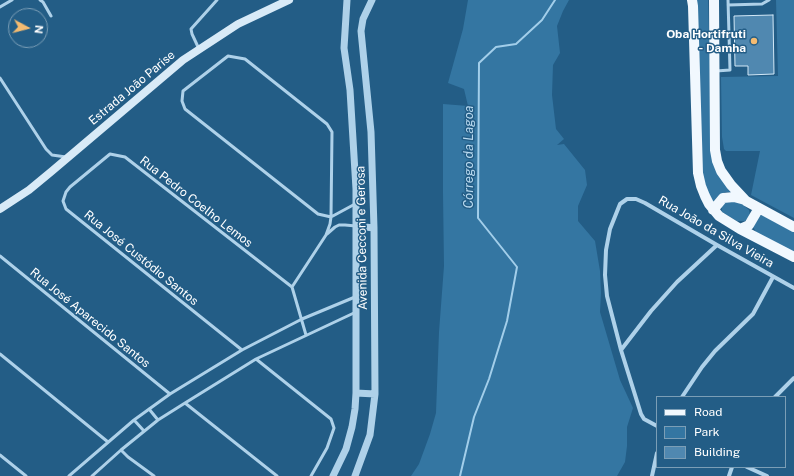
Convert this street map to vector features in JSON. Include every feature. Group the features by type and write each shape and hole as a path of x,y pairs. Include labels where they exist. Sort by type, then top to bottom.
{"main road":[{"name":"Estrada João Parise","path":"0,209 29,190 183,60 238,24 289,0"},
{"path":"692,0 698,172 700,186 704,196 719,216 740,229 794,257"},
{"path":"714,0 715,150 721,171 731,185 746,201"},
{"path":"713,210 723,198 734,197 746,201 794,227"},
{"path":"740,229 749,225 759,208"}],"street":[{"name":"Avenida Cecconi e Gerosa","path":"334,476 346,449 353,421 356,393 355,160 350,90 344,48 347,0"},
{"name":"Avenida Cecconi e Gerosa","path":"355,476 370,435 375,394 374,228 371,132 361,31 363,19 372,0"},
{"name":"Rua João da Silva Vieira","path":"621,350 607,296 605,275 606,250 610,229 620,204 627,199 636,199 645,203 794,288"},
{"path":"356,226 374,228"},
{"path":"656,425 644,419 641,414 621,350 651,311 677,282 717,245"},
{"path":"683,396 706,362 753,314 773,277"},
{"path":"776,396 794,378"},
{"path":"356,393 375,394"},
{"path":"652,476 656,458"},
{"path":"749,468 767,476"}],"lane":[{"path":"0,7 12,0"},
{"path":"40,0 43,2 51,16"},
{"path":"199,49 191,29 217,0"},
{"path":"714,71 730,70 728,0"},
{"path":"728,5 762,4 769,0"},
{"path":"326,235 331,217 332,132 327,124 245,59 228,56 183,91 182,101 185,109 318,214 331,217 356,204"},
{"path":"0,78 46,149 52,155 68,157"},
{"name":"Rua Pedro Coelho Lemos","path":"87,173 110,154 125,157 292,287"},
{"name":"Rua José Custódio Santos","path":"87,173 66,192 63,201 66,209 242,350"},
{"path":"306,335 292,287 326,235 339,225 356,226"},
{"name":"Rua José Aparecido Santos","path":"0,256 170,394"},
{"path":"69,476 134,420 170,394 242,350 302,319 356,297"},
{"path":"92,476 158,420 185,403 256,359 356,311"},
{"path":"0,354 108,442"},
{"path":"256,359 331,420 334,428 327,448 311,476"},
{"path":"185,403 276,476"},
{"path":"149,409 158,420"},
{"path":"134,420 144,431"},
{"path":"121,450 154,476"},
{"path":"0,455 26,476"}],"green space":[{"path":"468,0 569,0 557,26 560,53 553,65 552,95 556,129 564,139 557,145 564,144 585,170 587,185 578,206 578,221 595,241 600,271 600,312 620,380 633,408 627,427 625,462 617,476 411,476 419,464 436,413 439,332 444,266 443,104 468,106 464,89 448,83 463,29"},
{"path":"697,0 708,0 710,63 718,173 730,192 725,192 719,195 713,202 704,187 701,154"},
{"path":"776,0 794,0 794,218 751,195 760,151 726,151 724,149 722,137 721,77 778,76"},
{"path":"734,200 749,210 750,216 745,221 737,221 722,212 721,203"},
{"path":"762,215 794,232 794,253 756,232 753,227 759,216"}],"building":[{"name":"Oba Hortifruti - Damha","path":"773,15 774,74 748,75 748,66 735,66 734,16"}],"waterway":[{"name":"Córrego da Lagoa","path":"460,476 474,417 489,379 507,321 517,267 478,218 479,63 496,47 516,44 542,20 555,0"}],"place":[{"name":"Oba Hortifruti - Damha","path":"754,41"}]}
